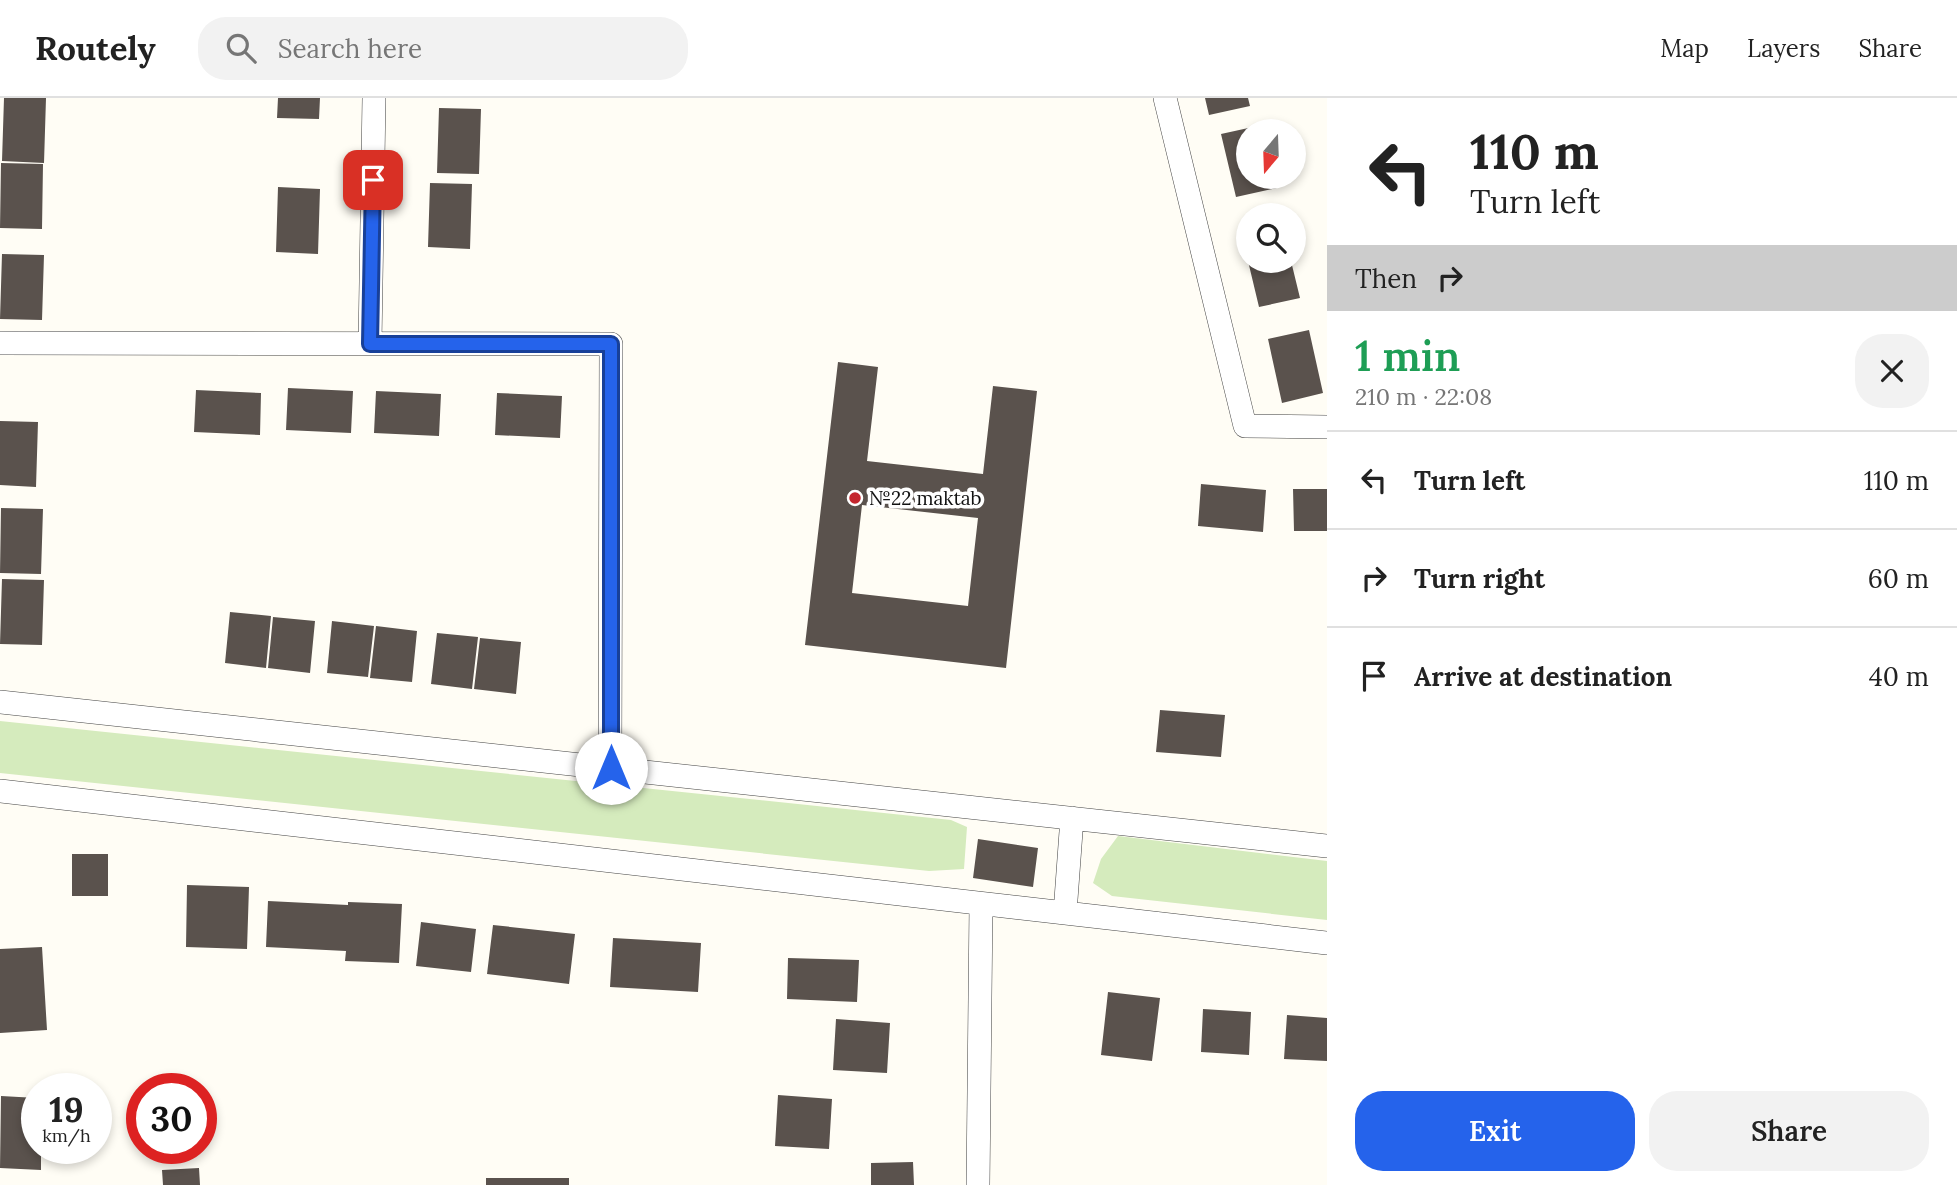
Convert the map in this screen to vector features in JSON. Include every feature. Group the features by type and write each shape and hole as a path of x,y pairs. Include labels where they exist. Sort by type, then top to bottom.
{"street":[{"path":"370,344 374,98"},
{"path":"1165,98 1245,426 1327,427"},
{"path":"0,343 611,344 611,768"},
{"path":"0,702 1327,846"},
{"path":"0,792 1327,943"},
{"path":"1065,913 1072,818"},
{"path":"978,1185 981,905"}],"green space":[{"path":"0,721 951,820 967,827 964,869 929,871 0,773"},
{"path":"1118,836 1327,861 1327,920 1112,896 1093,883 1101,859"}],"building":[{"path":"4,98 46,98 44,163 2,161"},
{"path":"278,98 320,98 319,119 277,118"},
{"path":"1205,98 1248,98 1250,106 1209,115"},
{"path":"439,108 481,109 479,174 437,173"},
{"path":"1236,131 1236,189 1272,189 1236,197 1221,134"},
{"path":"1,163 43,164 42,229 0,228"},
{"path":"430,183 472,184 470,249 428,247"},
{"path":"278,187 320,189 318,254 276,252"},
{"path":"2,254 44,255 42,320 0,319"},
{"path":"1251,273 1294,273 1300,298 1259,307"},
{"path":"1309,330 1323,393 1282,403 1268,339"},
{"path":"838,362 878,367 867,461 983,474 993,386 1037,391 1006,668 805,645","holes":["862,505 978,518 968,606 852,593"]},
{"path":"288,388 353,391 351,433 286,430"},
{"path":"196,390 261,393 260,435 194,432"},
{"path":"376,391 441,394 439,436 374,433"},
{"path":"497,393 562,396 560,438 495,435"},
{"path":"0,421 38,422 36,487 0,485"},
{"path":"1201,484 1266,490 1263,532 1198,526"},
{"path":"1293,489 1327,489 1327,531 1294,531"},
{"path":"1,508 43,509 41,574 0,573"},
{"path":"2,579 44,580 42,645 0,644"},
{"path":"230,612 271,616 266,668 225,663"},
{"path":"273,617 315,621 310,673 268,668"},
{"path":"332,621 374,626 368,677 327,673"},
{"path":"376,626 417,631 412,682 370,678"},
{"path":"437,633 478,637 472,689 431,684"},
{"path":"480,638 521,642 516,694 474,689"},
{"path":"1160,710 1225,715 1221,757 1156,752"},
{"path":"978,839 1038,848 1033,887 973,878"},
{"path":"72,854 108,854 108,896 72,896"},
{"path":"187,885 249,887 247,949 186,947"},
{"path":"268,901 348,905 348,902 402,904 399,963 345,961 346,951 266,947"},
{"path":"421,922 476,929 471,972 416,966"},
{"path":"493,925 575,934 569,984 487,974"},
{"path":"613,938 701,943 698,992 610,987"},
{"path":"42,947 47,1030 0,1033 0,949"},
{"path":"788,958 859,960 857,1002 787,999"},
{"path":"1108,992 1160,998 1152,1061 1101,1055"},
{"path":"1203,1009 1251,1012 1249,1055 1201,1052"},
{"path":"1287,1015 1327,1018 1327,1061 1284,1059"},
{"path":"836,1019 890,1023 887,1073 833,1070"},
{"path":"778,1095 832,1099 829,1149 775,1146"},
{"path":"1,1096 21,1097 21,1164 41,1164 41,1170 0,1168"},
{"path":"913,1162 914,1185 871,1185 871,1163"},
{"path":"199,1168 200,1185 163,1185 162,1170"},
{"path":"486,1178 569,1178 569,1185 486,1185"}],"place":[{"name":"№22 maktab","path":"855,498"}],"route":[{"path":"373,180 370,344 611,344 611,768"}]}
